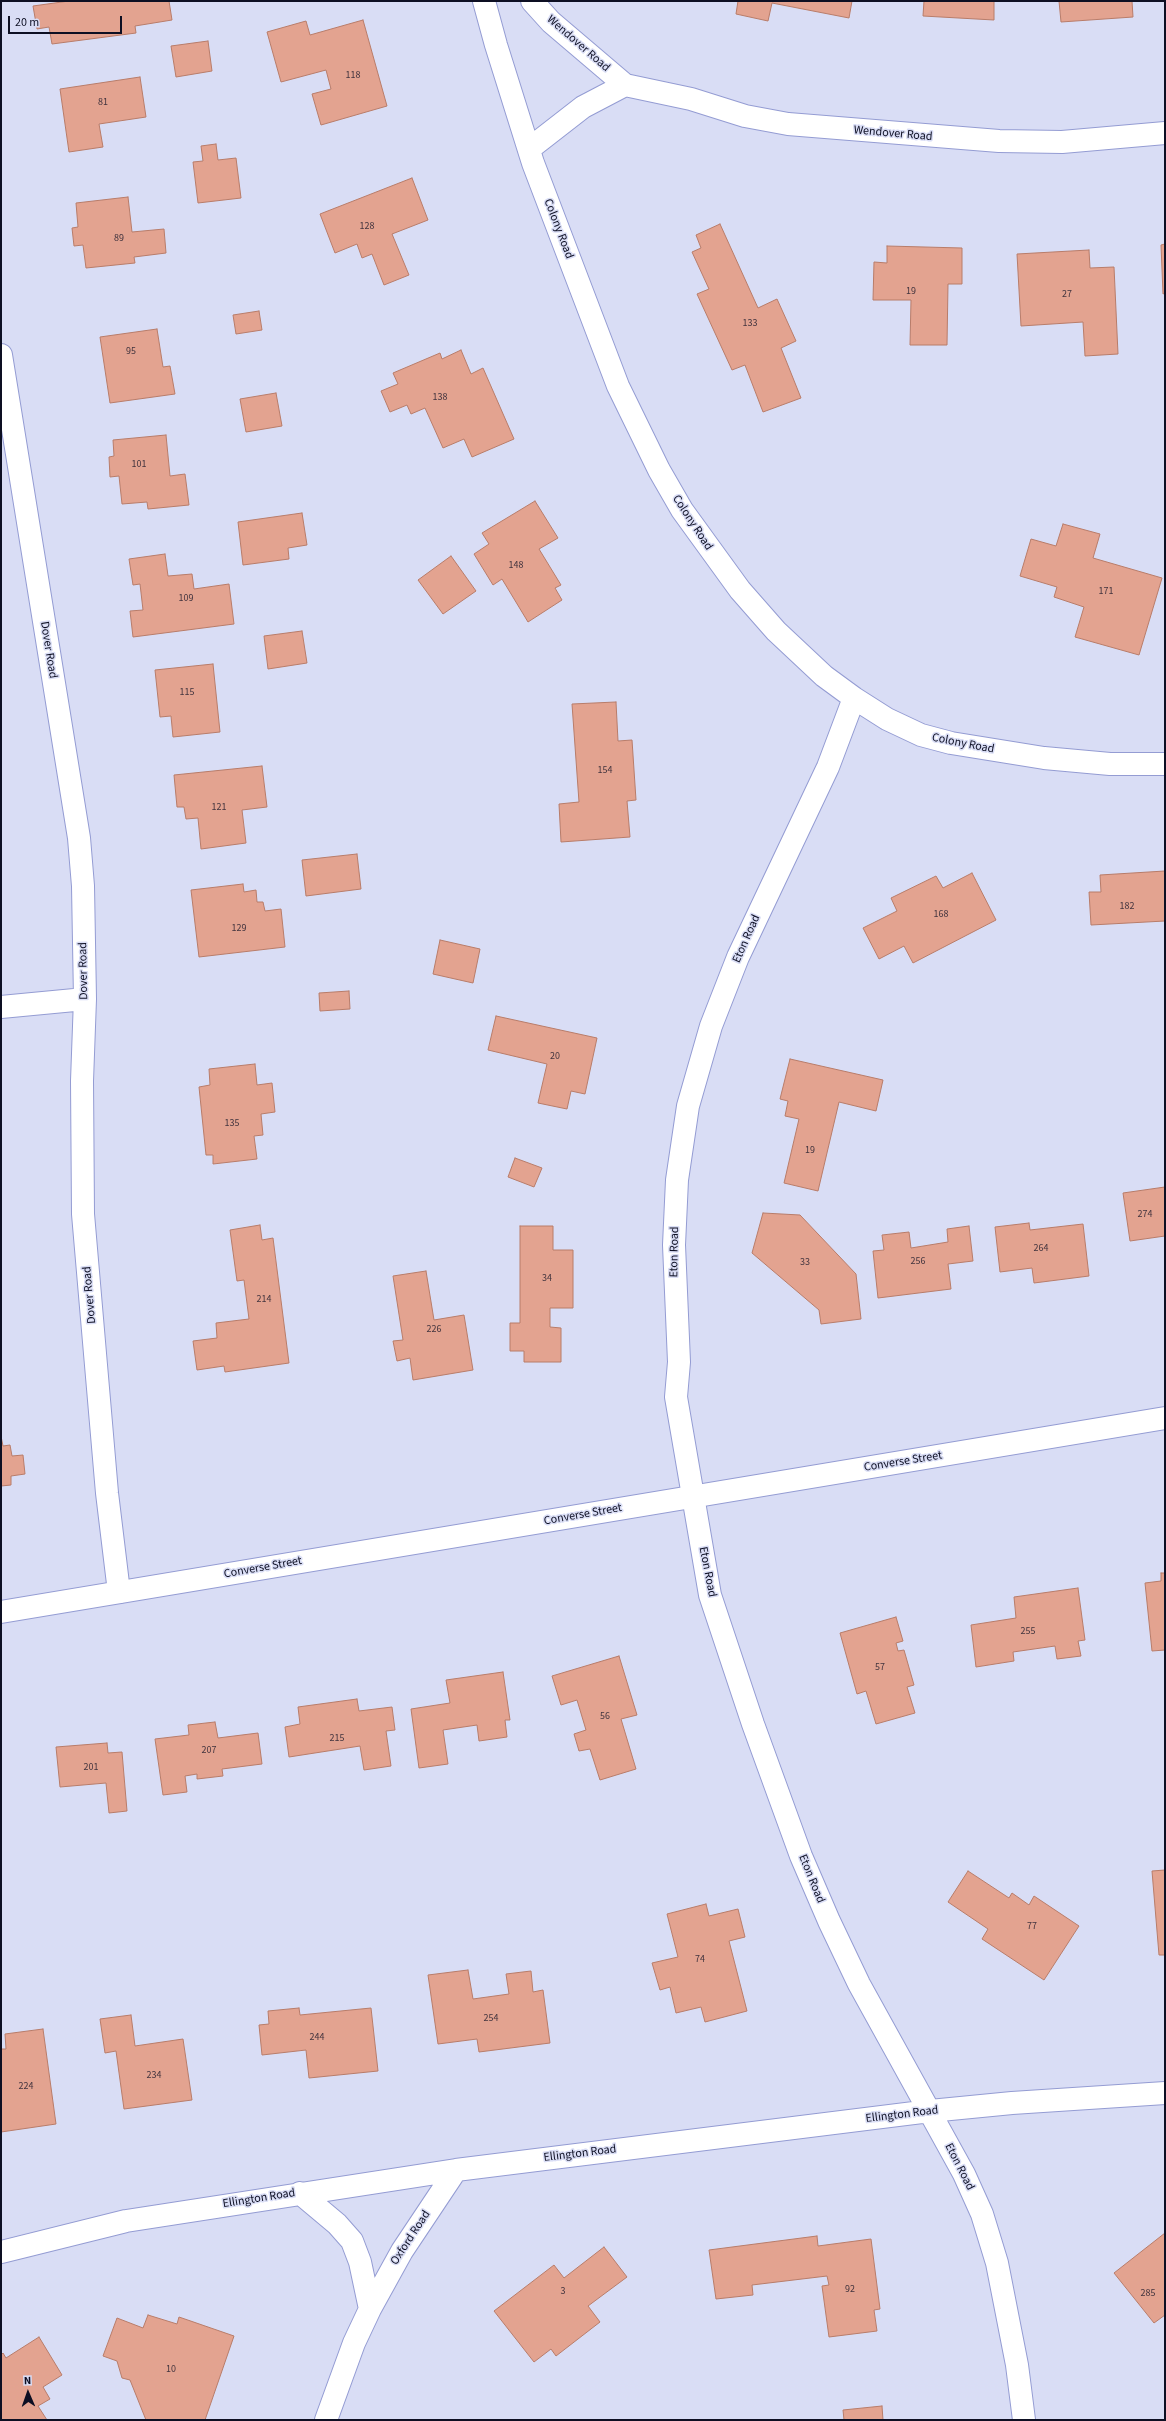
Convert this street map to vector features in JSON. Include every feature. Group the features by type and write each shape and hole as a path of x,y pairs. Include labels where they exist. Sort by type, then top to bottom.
{"street":[{"name":"Colony Road","path":"484,1 529,150 618,386 659,470 682,510 740,590 776,631 824,676 854,698 886,719 921,735 951,743 1044,758 1110,764 1165,764"},
{"name":"Wendover Road","path":"532,1 551,22 625,85 691,99 745,116 788,124 937,138 1062,142 1165,133"},
{"path":"529,150 583,107 625,85"},
{"name":"Dover Road","path":"1,355 78,838 83,886 85,999 82,1081 83,1214 107,1493 119,1592"},
{"name":"Eton Road","path":"854,698 828,767 738,957 711,1026 688,1106 677,1180 674,1245 679,1362 676,1397 710,1595 753,1724 801,1856 859,1984 964,2174 982,2214 997,2263 1017,2365 1024,2420"},
{"path":"1,1007 85,999"},
{"name":"Converse Street","path":"1,1612 1165,1418"},
{"name":"Ellington Road","path":"1,2252 126,2221 456,2170 930,2111 1012,2103 1165,2093"},
{"name":"Oxford Road","path":"326,2420 351,2350 370,2309 402,2251 456,2170"},
{"path":"300,2193 337,2224 352,2241 360,2262 370,2309"}],"building":[{"path":"69,1 169,1 172,20 135,26 136,33 52,44 49,27 37,29 33,6"},
{"path":"738,1 852,1 849,18 772,3 768,21 736,14"},
{"path":"924,1 994,1 994,20 923,16"},
{"path":"1059,1 1132,1 1133,17 1061,22"},
{"path":"363,20 387,106 321,125 312,94 331,89 326,70 281,82 267,32 306,21 310,35"},
{"path":"208,41 212,71 176,77 171,46"},
{"path":"140,77 146,117 99,124 103,147 69,152 60,89"},
{"path":"216,144 218,160 236,158 241,198 198,203 193,162 203,161 201,146"},
{"path":"412,178 428,220 392,234 409,275 384,285 372,254 362,258 357,244 335,253 320,214"},
{"path":"128,197 132,232 164,229 166,253 134,257 135,263 86,268 83,245 74,246 72,228 78,227 76,203"},
{"path":"720,224 758,308 777,299 796,341 781,348 801,398 763,412 745,365 732,370 697,294 709,289 692,252 701,248 696,235"},
{"path":"1165,244 1165,293 1163,294 1161,245"},
{"path":"887,246 962,248 962,284 948,284 947,345 910,345 911,300 873,300 874,262 887,263"},
{"path":"1089,250 1090,268 1114,267 1118,354 1085,356 1083,322 1021,326 1017,254"},
{"path":"259,311 262,330 236,334 233,315"},
{"path":"157,329 163,367 170,366 175,394 110,403 100,337"},
{"path":"461,350 471,374 483,368 514,439 472,457 464,439 443,448 425,408 411,414 407,405 390,412 381,391 398,384 393,373 440,353 442,359"},
{"path":"276,393 282,426 246,432 240,399"},
{"path":"166,435 170,476 185,474 189,505 148,509 147,502 122,504 119,476 110,477 109,457 114,456 113,440"},
{"path":"535,501 558,538 539,549 561,585 555,588 562,600 528,622 502,579 493,585 474,554 489,544 482,533"},
{"path":"302,513 307,545 288,548 289,559 243,565 238,522"},
{"path":"1063,524 1100,534 1093,558 1162,578 1139,655 1075,637 1084,607 1054,597 1057,587 1020,576 1031,539 1056,546"},
{"path":"165,554 168,576 192,574 194,589 229,584 234,624 133,637 130,611 143,610 140,584 133,585 129,559"},
{"path":"451,556 476,591 443,614 418,580"},
{"path":"302,631 307,663 268,669 264,636"},
{"path":"213,664 220,732 173,737 171,716 160,717 155,670"},
{"path":"616,702 618,741 632,740 636,800 627,801 630,837 561,842 559,804 579,802 572,704"},
{"path":"262,766 267,807 242,810 246,843 201,849 198,818 186,819 184,807 177,807 174,775"},
{"path":"357,854 361,889 306,896 302,860"},
{"path":"1165,871 1165,921 1091,925 1089,892 1101,892 1100,875"},
{"path":"972,873 996,920 913,963 904,946 879,959 863,928 897,911 891,898 936,876 943,888"},
{"path":"243,884 244,892 256,890 257,902 263,902 265,911 281,909 285,947 199,957 191,890"},
{"path":"440,940 480,949 473,983 433,974"},
{"path":"349,991 350,1009 320,1011 319,993"},
{"path":"496,1016 597,1038 585,1094 571,1091 567,1109 538,1103 547,1064 488,1050"},
{"path":"790,1059 883,1080 876,1111 839,1102 818,1191 784,1183 799,1119 785,1116 788,1101 780,1099"},
{"path":"255,1064 257,1085 272,1083 275,1112 261,1114 263,1135 254,1136 257,1159 213,1164 213,1155 206,1155 199,1087 210,1085 209,1069"},
{"path":"515,1158 542,1168 534,1187 508,1177"},
{"path":"1165,1187 1165,1236 1130,1241 1123,1193"},
{"path":"763,1213 800,1215 856,1274 861,1319 821,1324 819,1310 752,1253"},
{"path":"1029,1223 1030,1230 1083,1224 1089,1276 1034,1283 1032,1268 1000,1272 995,1227"},
{"path":"260,1225 262,1240 273,1238 289,1363 225,1372 224,1366 197,1370 193,1341 217,1338 216,1323 249,1319 244,1280 237,1281 230,1230"},
{"path":"520,1226 553,1226 553,1250 573,1250 573,1308 550,1308 550,1327 561,1328 561,1362 524,1362 524,1351 510,1351 510,1323 520,1323"},
{"path":"969,1226 973,1261 948,1264 951,1289 878,1298 873,1251 884,1250 882,1235 909,1232 911,1248 948,1242 947,1229"},
{"path":"426,1271 434,1320 464,1315 473,1370 413,1380 410,1358 397,1361 393,1341 403,1340 393,1276"},
{"path":"1,1436 3,1446 10,1445 12,1456 23,1455 25,1474 11,1476 11,1485 1,1486"},
{"path":"1161,1573 1165,1573 1165,1650 1152,1651 1145,1583 1161,1581"},
{"path":"1078,1588 1085,1640 1078,1641 1081,1656 1057,1659 1055,1646 1013,1652 1014,1661 976,1667 971,1625 1016,1618 1014,1597"},
{"path":"896,1617 903,1641 896,1643 898,1651 904,1650 914,1685 907,1687 915,1713 876,1724 866,1691 857,1694 840,1633"},
{"path":"619,1656 637,1715 621,1719 636,1769 600,1780 590,1749 579,1751 574,1734 586,1730 577,1700 561,1705 552,1676"},
{"path":"503,1672 510,1720 505,1720 507,1737 479,1741 477,1725 443,1730 448,1764 419,1768 411,1709 450,1703 446,1680"},
{"path":"357,1699 359,1711 392,1707 395,1730 386,1731 391,1766 364,1770 360,1746 289,1757 285,1727 300,1724 298,1707"},
{"path":"215,1722 218,1738 258,1733 262,1764 222,1769 223,1776 197,1779 197,1774 185,1776 187,1792 163,1795 155,1739 189,1735 188,1725"},
{"path":"107,1743 108,1753 122,1752 127,1811 109,1813 106,1783 60,1787 56,1747"},
{"path":"1165,1870 1165,1955 1159,1955 1152,1871"},
{"path":"968,1871 1009,1898 1012,1893 1029,1905 1034,1896 1079,1926 1044,1980 982,1939 988,1929 948,1902"},
{"path":"706,1904 709,1916 738,1909 745,1937 729,1941 747,2011 705,2022 701,2007 676,2013 670,1987 660,1990 652,1963 678,1957 667,1914"},
{"path":"468,1970 473,1999 509,1994 506,1974 531,1971 533,1992 543,1990 550,2043 479,2052 477,2039 438,2044 428,1975"},
{"path":"299,2008 300,2015 371,2008 378,2071 309,2078 306,2050 262,2055 259,2025 269,2024 268,2011"},
{"path":"131,2015 135,2046 183,2039 192,2100 124,2109 116,2051 105,2053 100,2019"},
{"path":"43,2029 56,2124 1,2132 1,2049 6,2049 5,2034"},
{"path":"1165,2233 1165,2315 1154,2323 1114,2273"},
{"path":"817,2236 818,2246 871,2239 880,2309 874,2310 877,2331 829,2337 822,2286 829,2285 827,2276 752,2285 753,2295 716,2299 709,2250"},
{"path":"604,2247 627,2277 588,2306 600,2322 556,2356 551,2349 534,2362 494,2311 554,2265 564,2278"},
{"path":"148,2315 177,2324 179,2317 234,2336 205,2420 146,2420 130,2380 122,2378 117,2361 103,2356 117,2318 143,2328"},
{"path":"39,2337 62,2375 43,2387 50,2399 38,2406 47,2420 1,2420 1,2355 3,2353 6,2358"},
{"path":"882,2406 883,2420 844,2420 843,2410"}]}
